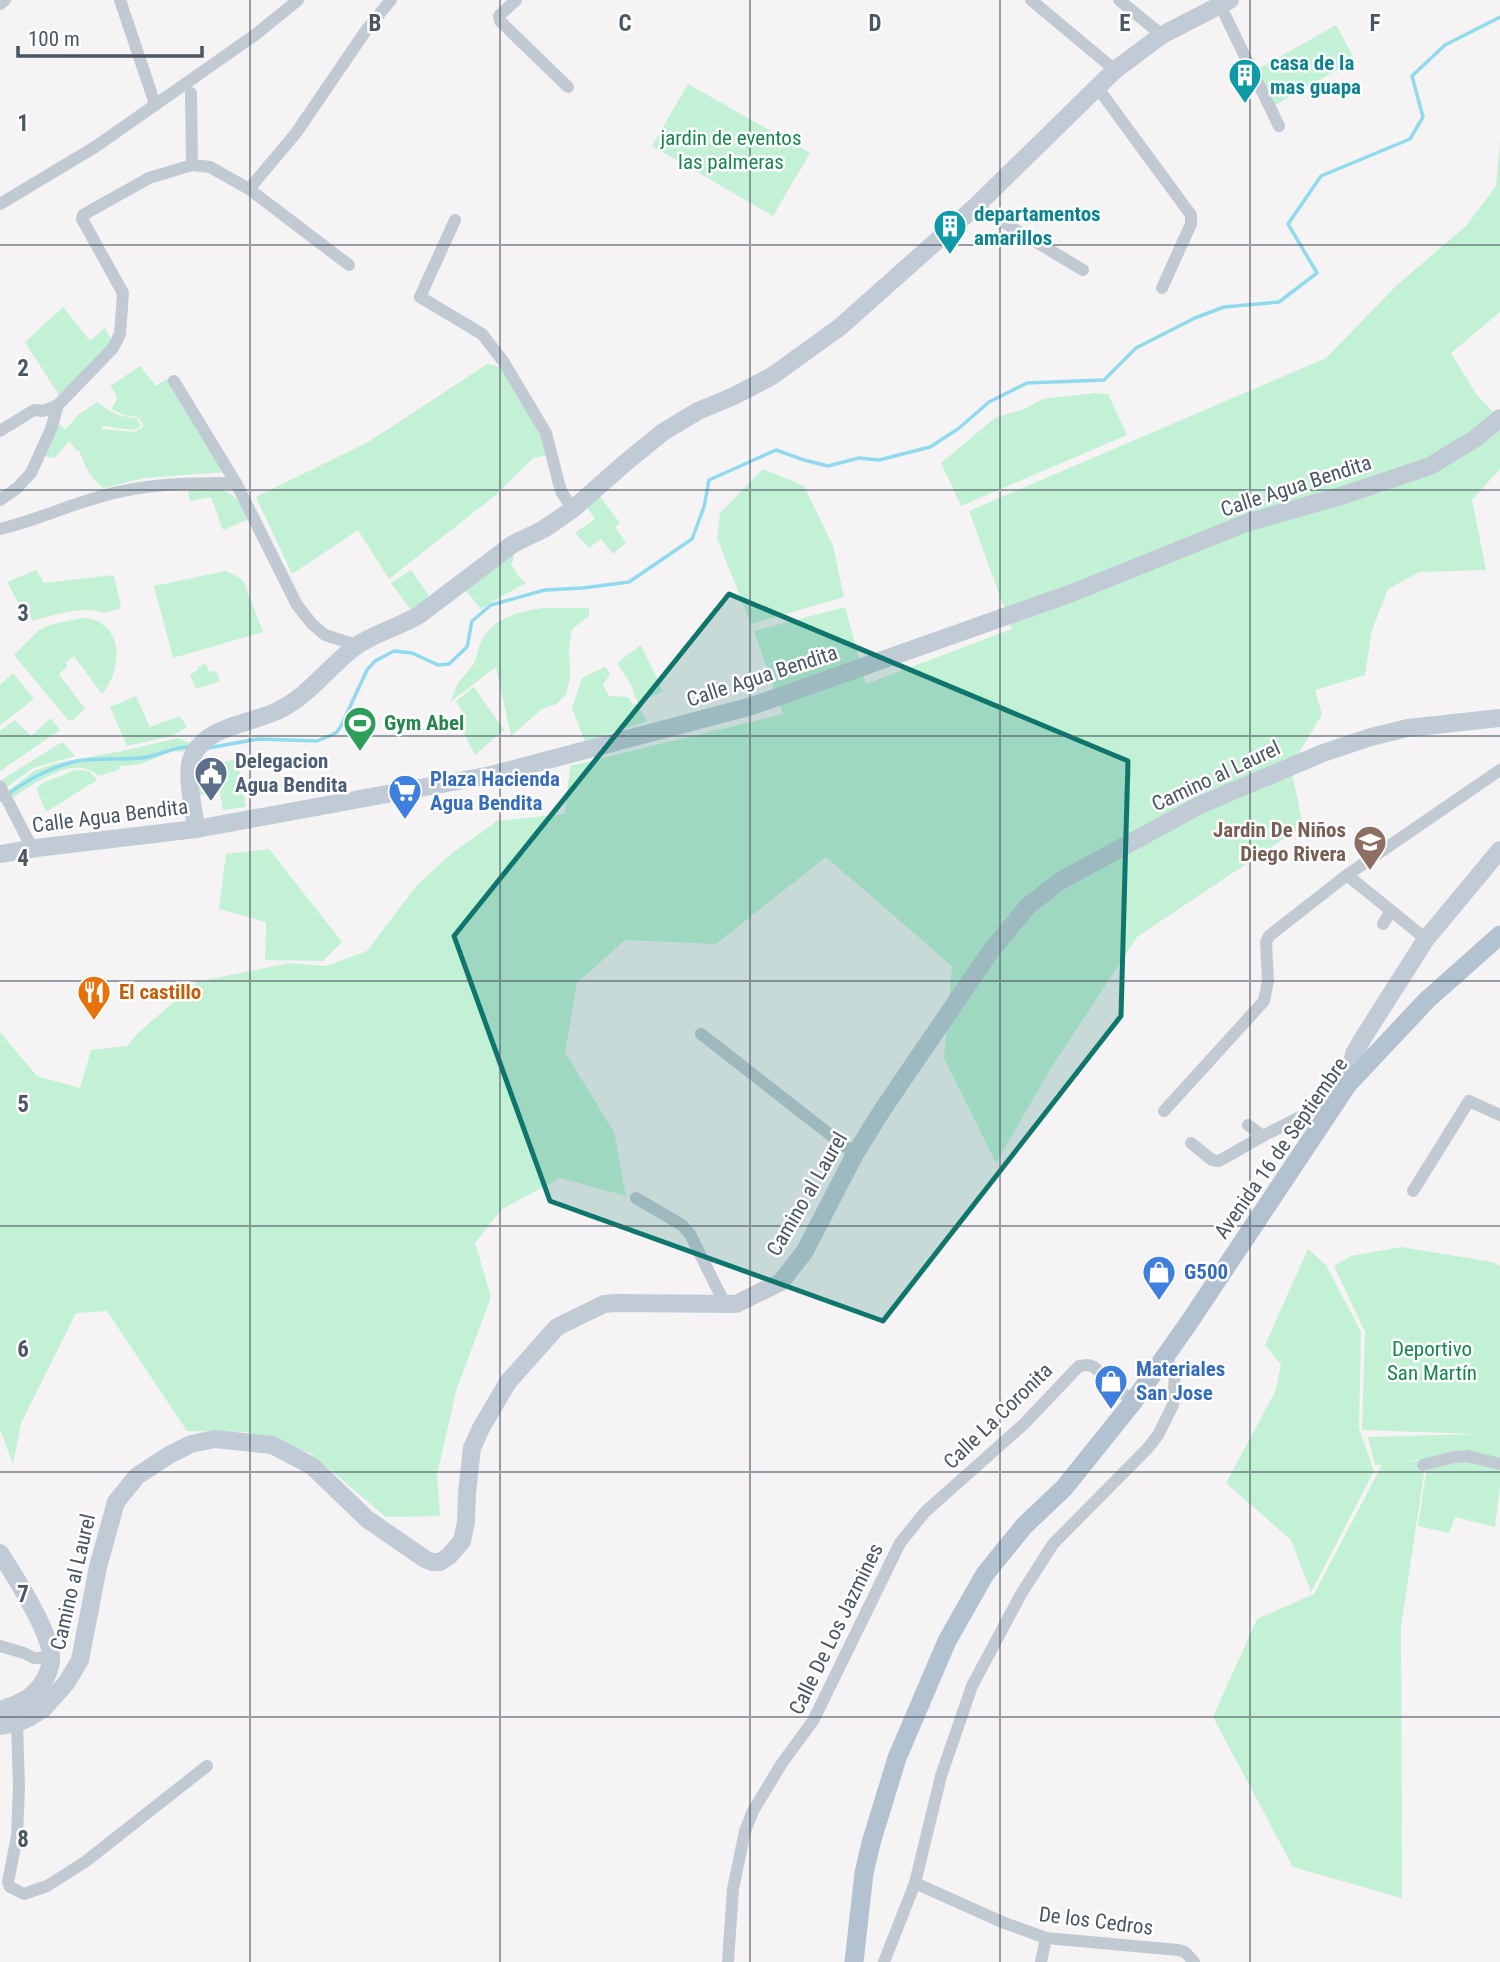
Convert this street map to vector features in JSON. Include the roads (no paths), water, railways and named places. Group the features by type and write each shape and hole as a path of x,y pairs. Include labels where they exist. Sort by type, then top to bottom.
{"main road":[{"path":"196,829 191,760 212,734 279,710 357,645 419,615 513,544 544,529 573,509 663,432 698,411 772,376 840,327 976,206 1115,70 1162,36 1225,2"},
{"name":"Calle Agua Bendita","path":"0,854 196,829 491,775 752,706 1072,593 1246,523 1341,496 1430,466 1476,438 1500,418"},
{"name":"Camino al Laurel","path":"8,1725 29,1718 43,1709 60,1692 80,1660 98,1567 116,1502 137,1476 191,1444 215,1439 272,1445 312,1466 367,1519 415,1553 432,1562 440,1562 462,1541 472,1448 481,1428 508,1382 557,1327 604,1304 736,1304 781,1282 805,1251 855,1153 883,1109 990,953 1028,906 1060,881 1200,805 1323,753 1371,737 1408,729 1500,718"},
{"path":"1342,1092 1354,1054 1426,939 1500,850"},
{"name":"Avenida 16 de Septiembre","path":"854,1962 864,1873 897,1758 947,1642 985,1574 1024,1526 1064,1488 1133,1402 1342,1092 1427,1000 1498,940"},
{"path":"0,1553 29,1601 45,1634 51,1658 45,1679 33,1694 0,1710"}],"street":[{"path":"0,4 5,0"},
{"path":"120,0 155,104"},
{"path":"0,205 95,147 255,35 298,0"},
{"path":"249,189 296,133 367,29 391,0"},
{"path":"516,0 499,16 500,21 568,87"},
{"path":"1031,0 1115,70"},
{"path":"1119,0 1162,36"},
{"path":"1225,2 1279,126"},
{"path":"1097,87 1191,215 1191,224 1163,288"},
{"path":"191,93 192,166"},
{"path":"0,431 34,410 43,411 58,405 113,348 120,334 123,293 82,216 149,178 192,166 210,167 249,189 349,265"},
{"path":"976,206 1083,270"},
{"path":"455,220 420,297 482,334 503,361 547,433 562,493 573,509"},
{"path":"174,381 236,484 297,605 325,635 357,645"},
{"path":"0,500 17,488 31,473 51,429 58,405"},
{"path":"0,529 123,491 155,486 236,484"},
{"path":"1164,1111 1264,1001 1268,981 1266,942 1269,936 1348,876 1500,770"},
{"path":"4,793 29,842"},
{"path":"1348,876 1426,939"},
{"path":"1383,924 1391,911"},
{"path":"701,1034 855,1153"},
{"path":"1191,1143 1212,1160 1219,1161 1342,1092"},
{"path":"1413,1191 1469,1101 1500,1115"},
{"path":"1248,1125 1263,1136"},
{"path":"636,1198 682,1225 690,1234 725,1304"},
{"path":"884,1962 915,1883 941,1776 972,1686 1021,1594 1053,1544 1158,1435 1173,1405 1175,1373 1165,1357"},
{"name":"Calle La Coronita","path":"925,1512 1024,1424 1079,1366 1094,1367 1133,1402"},
{"path":"1423,1465 1467,1456 1500,1464"},
{"name":"Calle De Los Jazmines","path":"728,1962 733,1889 745,1831 753,1811 782,1763 813,1721 900,1542 925,1512"},
{"path":"0,1646 34,1658 51,1658"},
{"path":"8,1725 19,1787 16,1836 8,1881 10,1887 24,1894 47,1886 85,1862 206,1766"},
{"name":"De los Cedros","path":"915,1883 1002,1922 1046,1938 1178,1950 1185,1952 1194,1962"},
{"path":"1041,1962 1046,1938"}],"waterway":[{"path":"208,748 258,739 317,741 336,733 367,670 375,661 394,651 412,653 438,665 449,664 467,647 472,621 491,605 545,590 629,582 692,539 704,507 709,480 776,450 828,466 859,458 879,460 930,447 958,429 989,402 1027,383 1104,380 1136,348 1195,318 1224,307 1279,302 1317,273 1288,224 1321,176 1410,139 1423,117 1412,76 1445,45 1500,17"},
{"path":"0,800 37,776 77,761 148,757 190,747"}],"place":[{"name":"casa de la mas guapa","path":"1245,105"},
{"name":"departamentos amarillos","path":"950,256"},
{"name":"Gym Abel","path":"360,753"},
{"name":"Delegacion Agua Bendita","path":"211,803"},
{"name":"Plaza Hacienda Agua Bendita","path":"405,821"},
{"name":"Jardin De Niños Diego Rivera","path":"1370,872"},
{"name":"El castillo","path":"94,1022"},
{"name":"G500","path":"1159,1302"},
{"name":"Materiales San Jose","path":"1111,1411"}],"park label":[{"name":"jardin de eventos las palmeras","path":"731,150"},
{"name":"Deportivo San Martín","path":"1432,1361"}]}
